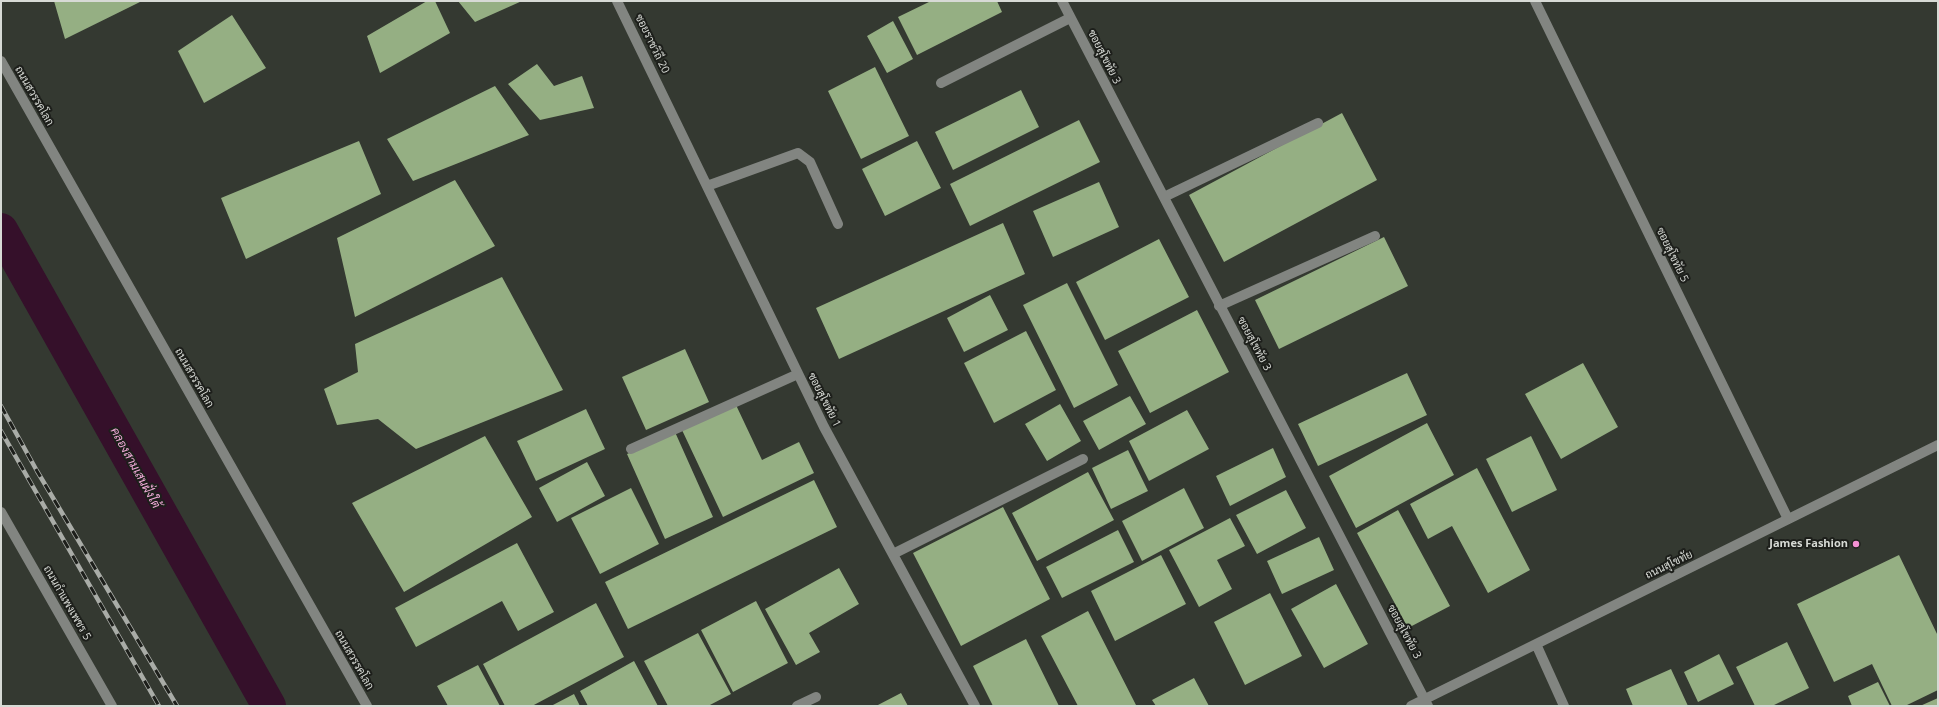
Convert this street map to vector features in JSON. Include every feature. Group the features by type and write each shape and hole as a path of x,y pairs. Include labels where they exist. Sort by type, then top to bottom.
{"street":[{"name":"ซอยราชวิถี 20","path":"617,1 664,98"},
{"name":"ซอยสุโขทัย 3","path":"1062,1 1219,306 1426,702"},
{"name":"ซอยสุโขทัย 5","path":"1535,1 1788,519"},
{"path":"941,83 1070,18"},
{"name":"ถนนสวรรคโลก","path":"1,61 366,706"},
{"name":"ซอยสุโขทัย 1","path":"664,98 824,427 975,706"},
{"path":"1164,197 1318,123"},
{"path":"707,186 798,153 810,162 838,224"},
{"path":"1219,306 1375,236"},
{"path":"631,449 798,374"},
{"name":"ถนนสุโขทัย","path":"1410,706 1426,702 1536,644 1938,445"},
{"path":"892,554 1083,459"},
{"name":"ถนนกำแพงเพชร 5","path":"1,512 112,706"},
{"path":"1536,644 1564,706"},
{"path":"797,706 816,697"}],"building":[{"path":"54,1 142,1 65,39"},
{"path":"427,1 435,1 450,33 380,73 367,36"},
{"path":"458,1 522,1 475,22"},
{"path":"931,1 997,1 1002,12 917,55 898,17"},
{"path":"232,15 266,68 204,103 178,51"},
{"path":"893,21 913,59 887,73 867,36"},
{"path":"537,64 554,86 582,76 594,108 540,120 508,84"},
{"path":"875,67 909,136 861,159 828,91"},
{"path":"495,86 529,135 413,181 387,139"},
{"path":"1021,90 1039,127 953,170 935,132"},
{"path":"1342,113 1377,180 1224,262 1189,195"},
{"path":"1079,120 1100,162 970,226 950,184"},
{"path":"359,141 381,194 246,259 221,198"},
{"path":"917,141 941,188 885,216 862,169"},
{"path":"455,180 495,246 355,317 337,238"},
{"path":"1099,182 1119,227 1053,257 1033,211"},
{"path":"1003,223 1025,274 839,359 816,308"},
{"path":"1384,237 1408,286 1279,349 1255,300"},
{"path":"1159,239 1189,297 1105,340 1076,282"},
{"path":"502,277 563,390 416,449 378,419 337,425 324,389 358,372 355,344"},
{"path":"1067,283 1118,385 1074,408 1023,305"},
{"path":"990,295 1008,330 964,352 947,318"},
{"path":"1197,310 1229,372 1150,413 1118,351"},
{"path":"1026,331 1056,390 994,423 964,363"},
{"path":"685,349 709,402 646,430 622,377"},
{"path":"1583,363 1618,427 1561,459 1525,394"},
{"path":"1407,373 1427,415 1318,466 1298,424"},
{"path":"1130,396 1146,424 1099,450 1083,421"},
{"path":"1060,404 1081,441 1047,461 1025,424"},
{"path":"736,405 762,460 799,442 814,473 723,517 682,430"},
{"path":"586,409 605,449 536,481 517,441"},
{"path":"1187,410 1209,449 1149,481 1129,441"},
{"path":"1427,423 1454,475 1356,528 1329,476"},
{"path":"675,432 713,517 665,539 627,454"},
{"path":"485,436 532,517 404,592 352,503"},
{"path":"1531,436 1557,490 1512,512 1486,459"},
{"path":"1273,448 1286,477 1230,506 1216,476"},
{"path":"1128,450 1148,491 1111,509 1092,468"},
{"path":"587,462 605,496 557,522 539,488"},
{"path":"1477,468 1530,570 1488,593 1452,526 1428,539 1410,504"},
{"path":"1088,472 1114,520 1037,561 1012,513"},
{"path":"814,480 837,527 628,629 605,582"},
{"path":"631,488 659,544 600,574 571,518"},
{"path":"1184,488 1204,528 1142,561 1122,521"},
{"path":"1286,490 1306,528 1257,554 1236,515"},
{"path":"1003,507 1050,599 961,646 913,553"},
{"path":"1398,510 1450,606 1408,628 1357,533"},
{"path":"1230,518 1245,546 1217,560 1232,589 1199,607 1169,550"},
{"path":"1118,530 1134,562 1062,598 1046,567"},
{"path":"1319,537 1334,570 1282,594 1267,561"},
{"path":"517,543 554,612 518,631 502,601 416,647 395,608"},
{"path":"1161,555 1186,604 1115,641 1091,591"},
{"path":"1899,555 1938,636 1938,690 1905,706 1892,706 1872,664 1834,682 1797,604"},
{"path":"839,568 859,604 809,633 820,652 796,665 765,609"},
{"path":"1336,584 1368,644 1324,668 1291,609"},
{"path":"1270,593 1302,656 1245,685 1214,622"},
{"path":"756,601 788,663 733,692 701,630"},
{"path":"596,603 624,657 532,706 505,706 483,664"},
{"path":"1088,611 1136,705 1078,706 1041,636"},
{"path":"698,633 731,694 708,706 668,706 644,661"},
{"path":"1026,639 1059,706 993,706 973,666"},
{"path":"1787,642 1809,688 1772,706 1755,706 1736,667"},
{"path":"1719,654 1734,684 1698,702 1684,672"},
{"path":"634,661 658,706 588,706 580,691"},
{"path":"478,665 500,706 448,706 437,686"},
{"path":"1671,669 1688,706 1633,706 1626,689"},
{"path":"1194,678 1209,706 1156,706 1152,700"},
{"path":"1878,682 1890,706 1852,706 1848,696"},
{"path":"901,693 908,706 876,706"},
{"path":"574,694 580,706 551,706"},
{"path":"1938,698 1938,706 1920,706"}],"waterway":[{"name":"คลองสามเสนฝั่งใต้","path":"1,230 269,706"}],"railway":[{"path":"1,406 37,471 177,706"},
{"path":"1,431 159,706"}],"place":[{"name":"James Fashion","path":"1856,544"}]}
